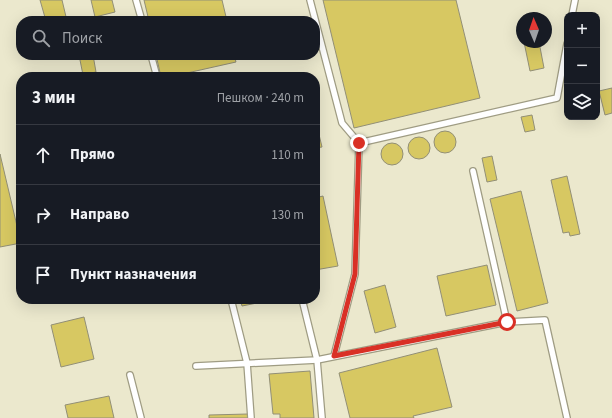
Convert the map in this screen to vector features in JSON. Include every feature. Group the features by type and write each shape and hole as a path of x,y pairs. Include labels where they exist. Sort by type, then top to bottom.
{"lane":[{"path":"136,0 141,16"},
{"path":"310,0 314,16"},
{"path":"573,12 575,0"},
{"path":"320,38 342,123 359,143 355,274 334,356"},
{"path":"359,143 558,98 566,48"},
{"path":"152,60 156,72"},
{"path":"473,171 507,322"},
{"path":"232,304 247,363 251,418"},
{"path":"303,304 317,360 322,418"},
{"path":"196,366 317,360 507,322 545,320 568,418"},
{"path":"130,375 141,418"}],"building":[{"path":"40,0 62,0 66,16 45,16"},
{"path":"91,0 112,0 115,12 95,16"},
{"path":"144,0 222,0 226,16 148,16"},
{"path":"323,0 456,0 480,98 354,128"},
{"path":"525,48 540,48 544,68 530,71"},
{"path":"80,60 94,60 96,72 82,72"},
{"path":"157,60 235,60 236,62 191,72 160,72"},
{"path":"612,88 612,113 605,115 600,91"},
{"path":"532,115 535,130 525,132 521,117"},
{"path":"445,131 453,134 456,142 453,150 445,153 437,150 434,142 437,134"},
{"path":"419,137 427,140 430,148 427,156 419,159 411,156 408,148 411,140"},
{"path":"392,143 400,146 403,154 400,162 392,165 384,162 381,154 384,146"},
{"path":"0,154 16,222 16,244 0,247"},
{"path":"492,156 497,180 487,182 482,158"},
{"path":"567,176 580,234 570,236 569,232 563,233 551,180"},
{"path":"521,191 548,303 517,311 490,199"},
{"path":"323,196 338,266 320,269 320,197"},
{"path":"487,265 496,305 446,316 437,276"},
{"path":"385,285 396,327 375,333 364,291"},
{"path":"241,304 252,304 242,306"},
{"path":"84,317 94,359 61,367 51,325"},
{"path":"437,348 452,407 413,416 414,418 350,418 339,373"},
{"path":"310,371 314,418 280,418 280,414 273,414 269,374"},
{"path":"109,396 114,418 68,418 65,405"},
{"path":"248,414 248,418 209,418 209,415"}],"route":[{"path":"359,143 355,274 334,356 507,322"}]}
